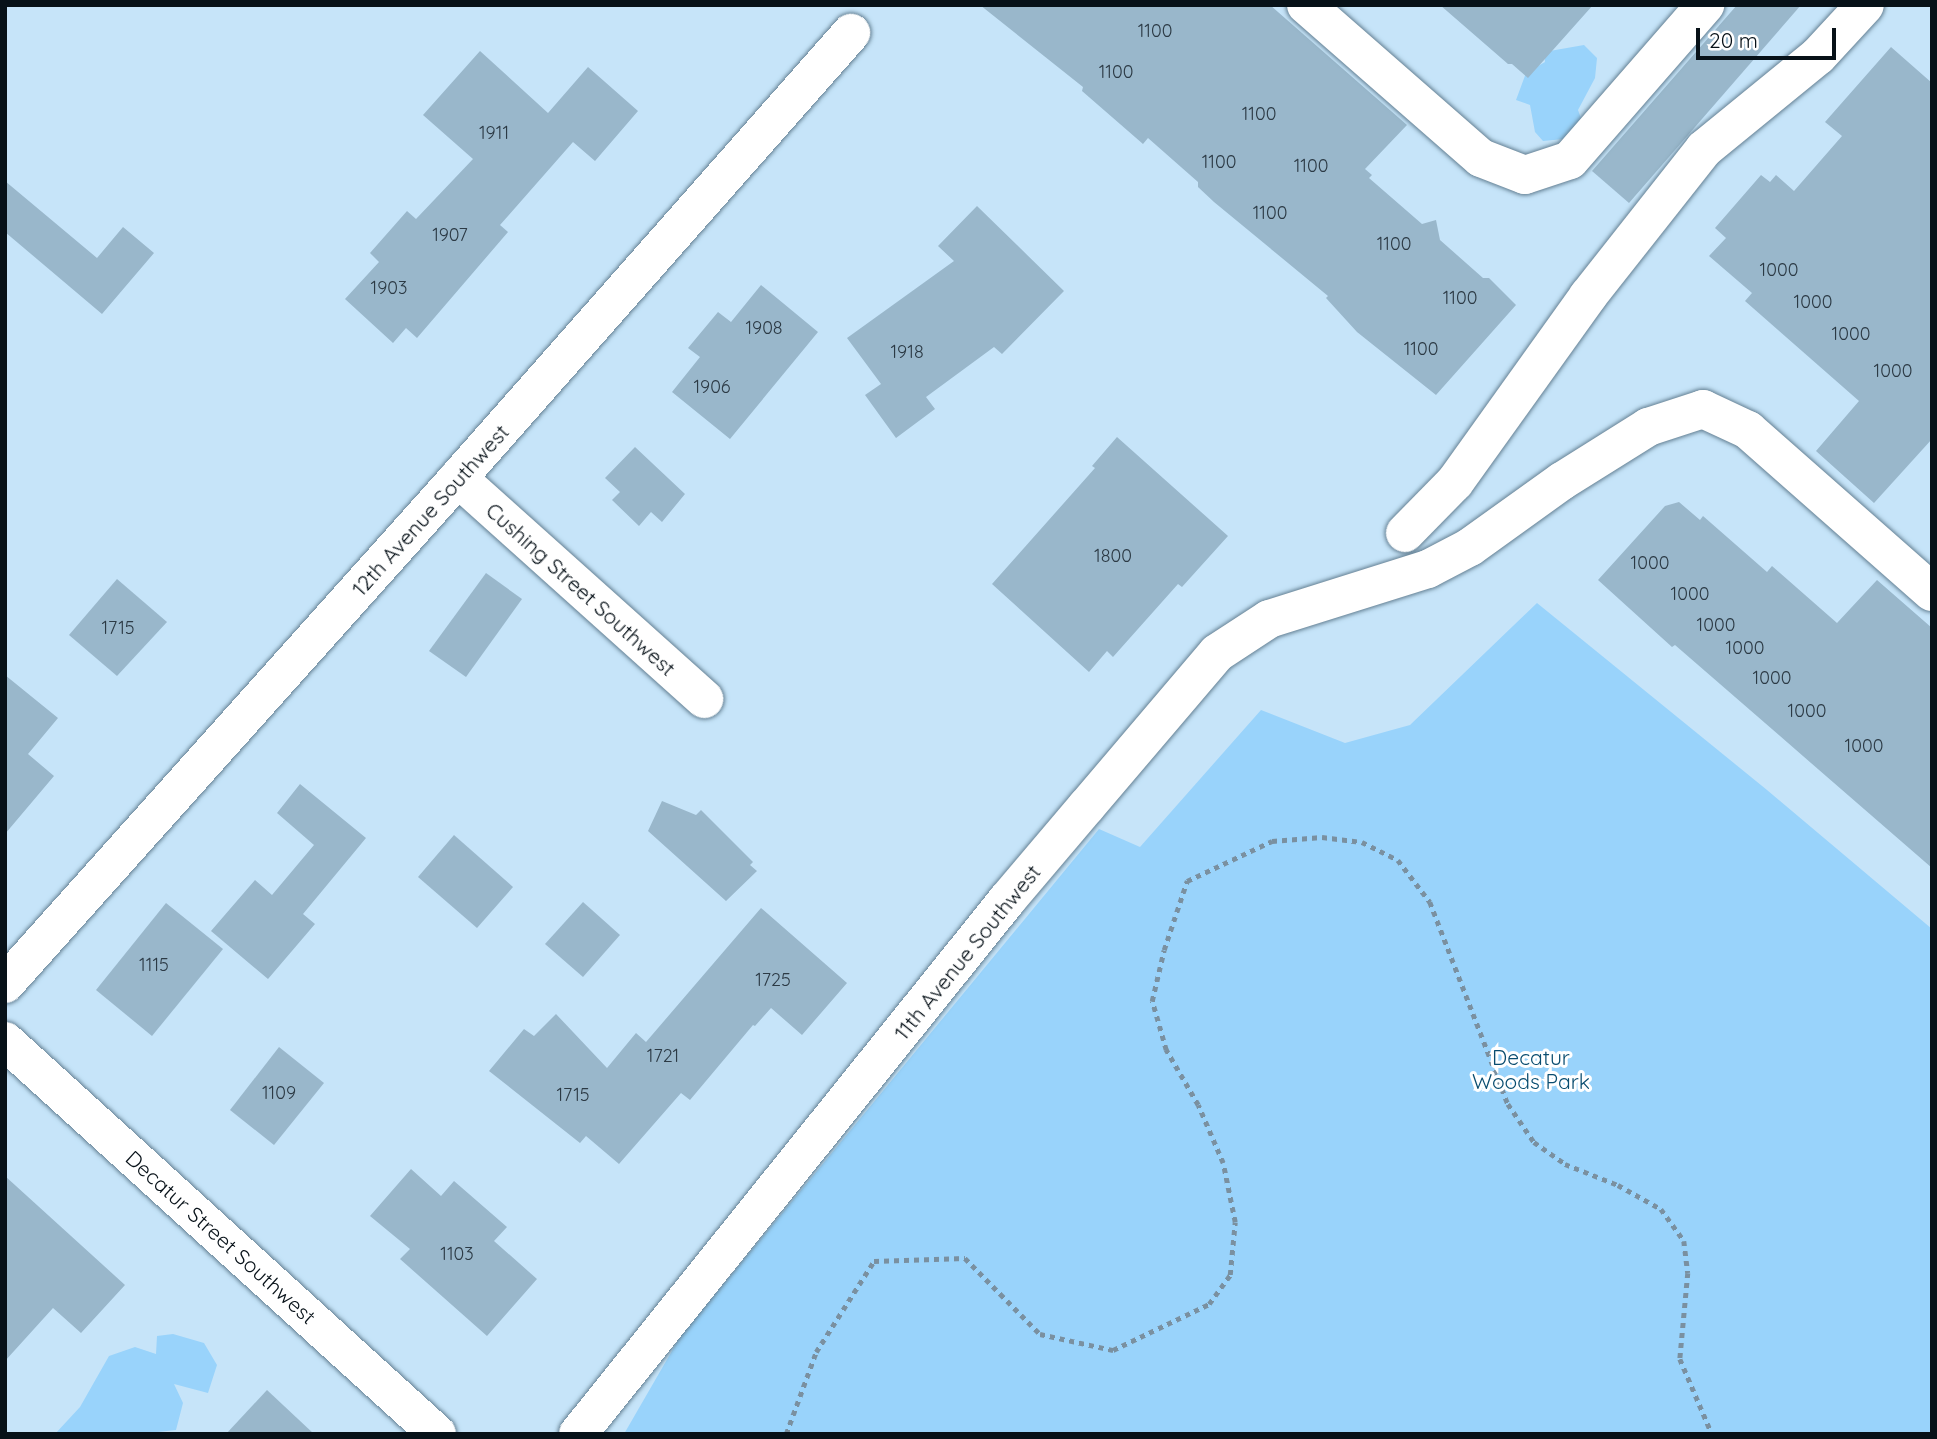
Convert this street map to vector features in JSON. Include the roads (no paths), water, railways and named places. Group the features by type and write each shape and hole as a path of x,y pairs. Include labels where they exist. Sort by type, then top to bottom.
{"street":[{"path":"1306,5 1481,158 1525,175 1570,160 1705,5"},
{"path":"1405,533 1455,482 1588,296 1704,149 1818,57 1866,5"},
{"name":"12th Avenue Southwest","path":"5,984 458,478 851,33"},
{"name":"11th Avenue Southwest","path":"578,1434 1007,900 1217,653 1288,611 1428,569 1470,547 1562,481 1648,428 1703,409 1748,430 1932,592"},
{"name":"Cushing Street Southwest","path":"458,478 704,699"},
{"name":"Decatur Street Southwest","path":"5,1041 437,1434"}],"park label":[{"name":"Decatur Woods Park","path":"1531,1069"}]}
